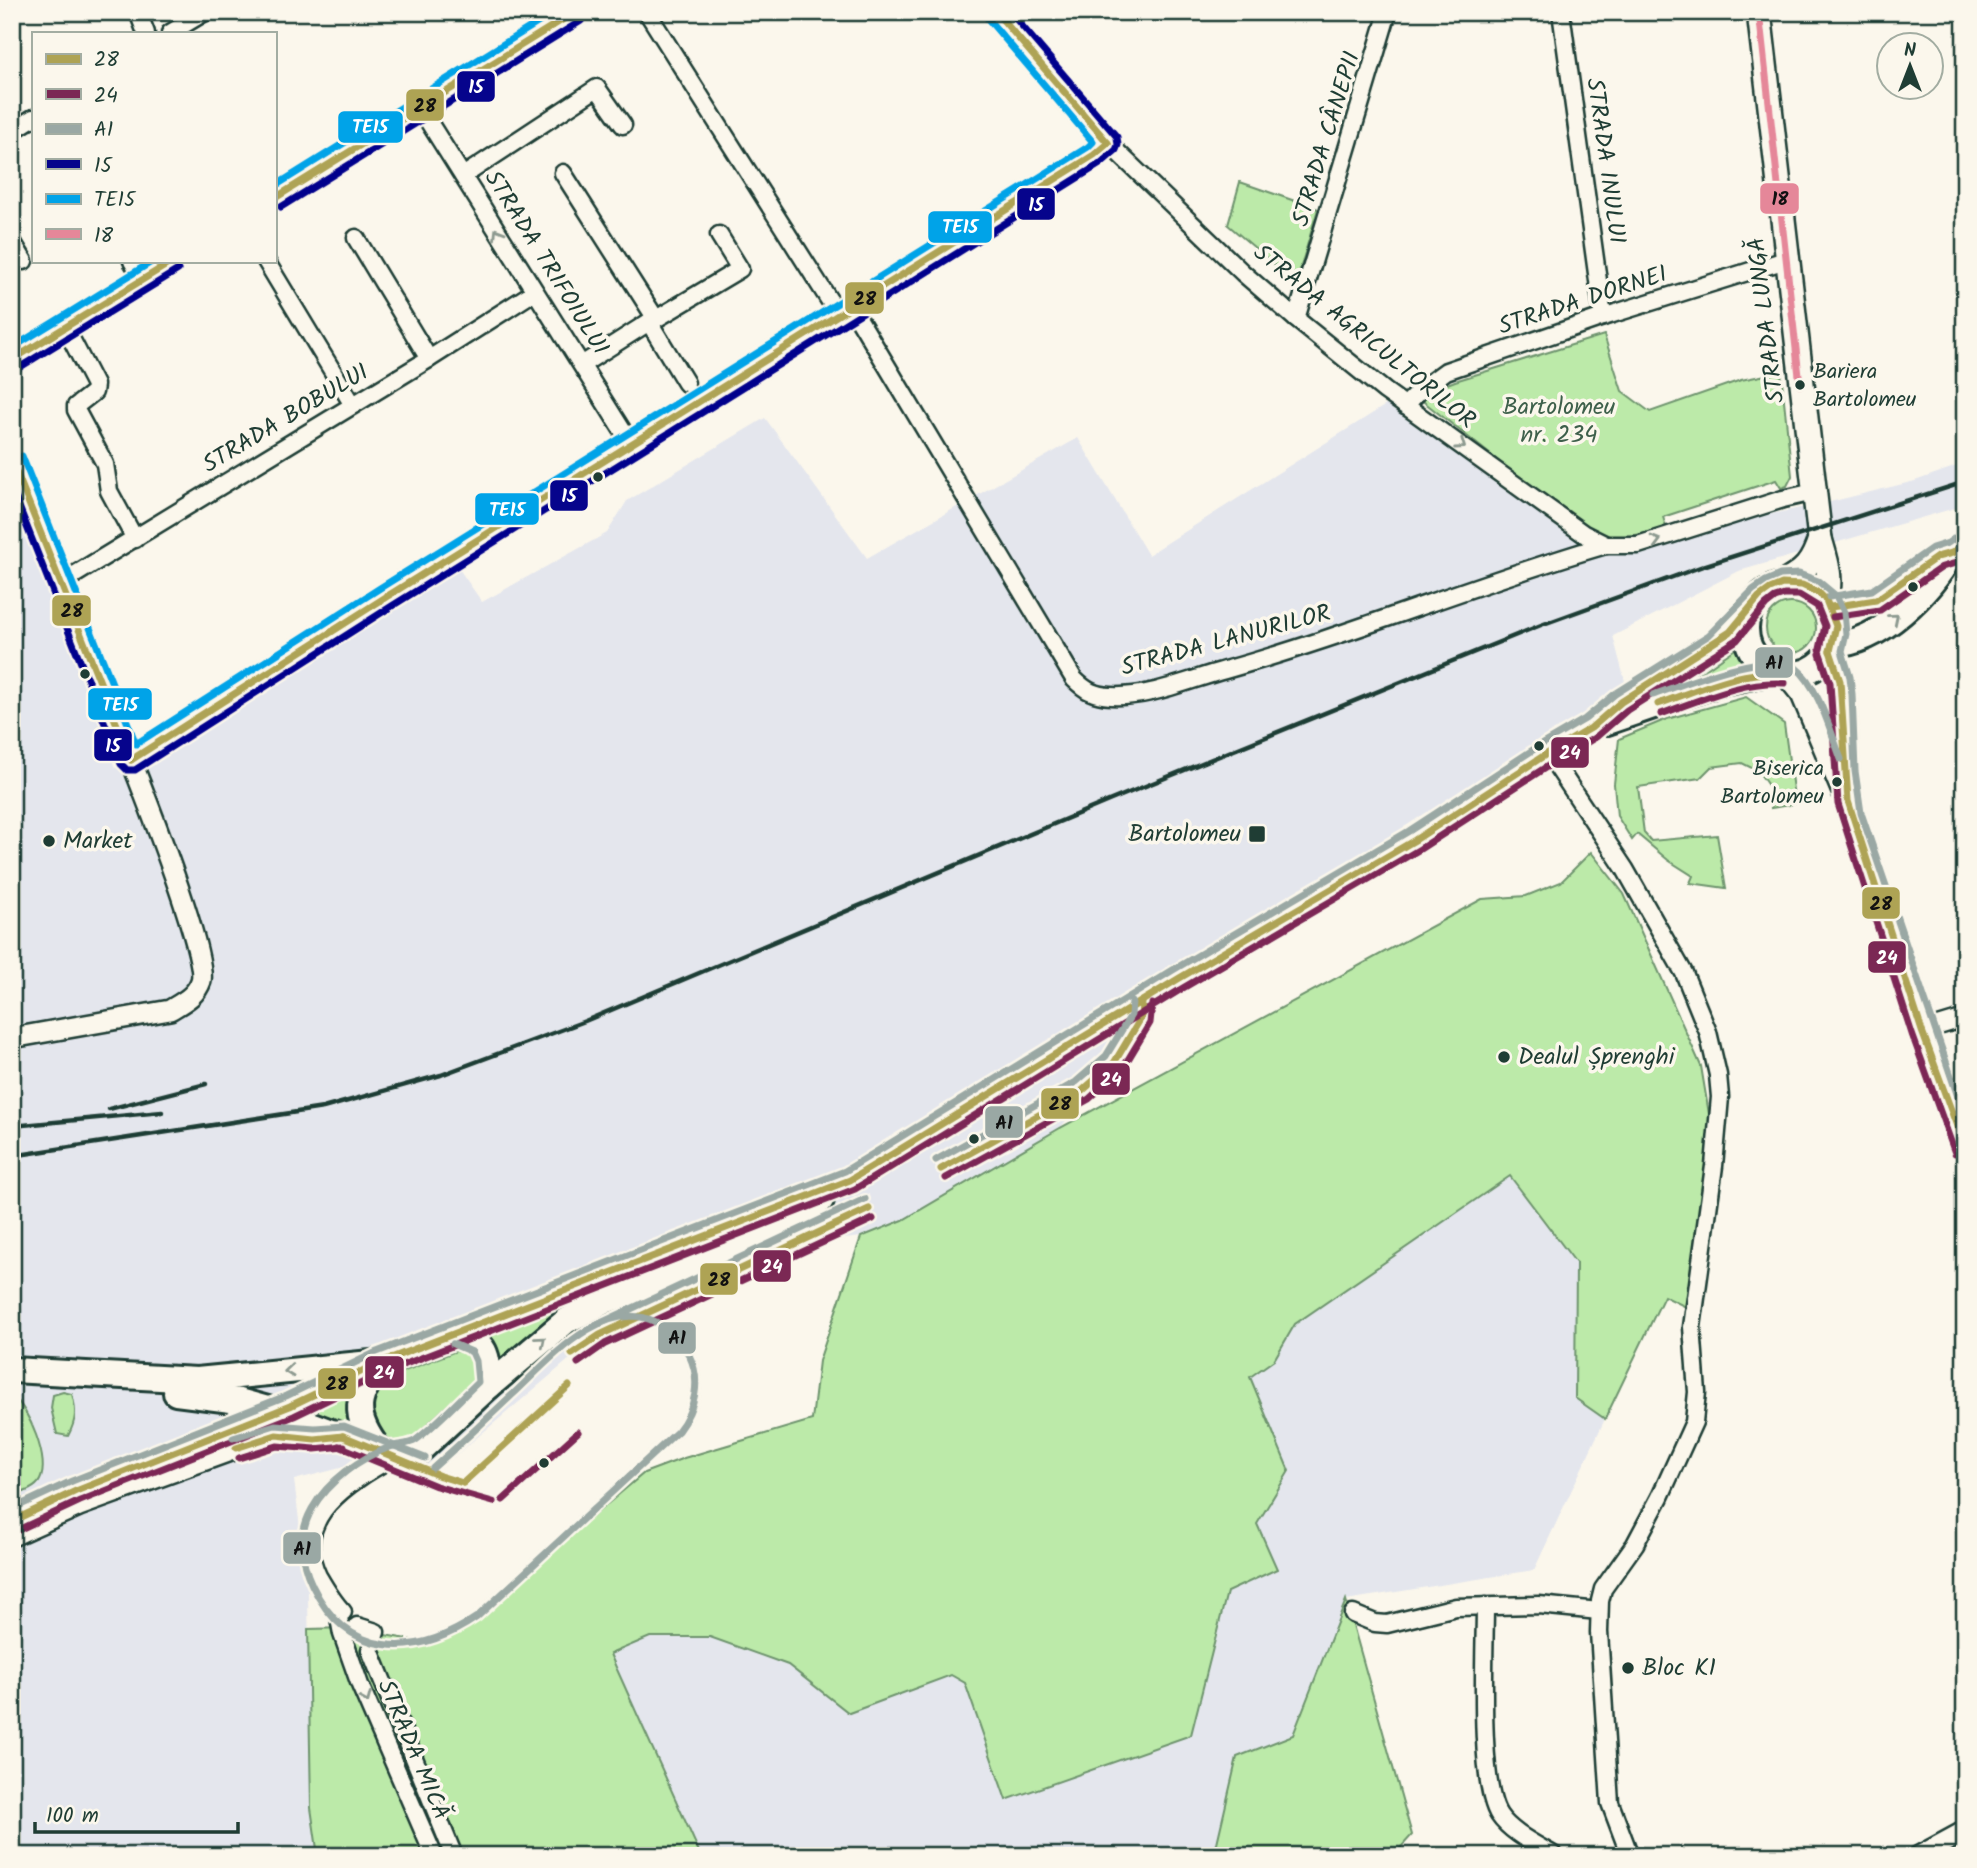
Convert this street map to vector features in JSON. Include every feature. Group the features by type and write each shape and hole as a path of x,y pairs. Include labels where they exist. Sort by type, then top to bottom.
{"main road":[{"name":"STRADA LUNGĂ","path":"1759,12 1814,492 1820,539 1829,573 1828,603"},
{"path":"18,1371 46,1380 239,1401 275,1411 387,1453 408,1455 419,1451 547,1336 585,1310 778,1231 850,1180 1166,986 1415,840 1591,727 1621,702 1730,632 1759,597 1807,568 1820,539"},
{"path":"1828,603 1876,600 1937,557 1958,548"},
{"path":"1591,727 1723,682 1782,672 1797,673 1816,666 1832,648 1865,638 1888,624 1920,596 1958,548"},
{"path":"1782,584 1811,588 1828,603 1836,626 1832,648 1840,681 1847,802"},
{"path":"1751,608 1746,629 1752,651 1767,667 1782,672 1803,694 1847,802 1922,1031 1965,1149"},
{"path":"18,1371 197,1380 381,1362 850,1180"},
{"path":"456,1334 479,1342 484,1350 489,1386"},
{"path":"381,1362 367,1381 359,1404 363,1427 387,1453"}],"street":[{"path":"138,12 146,32"},
{"path":"172,32 205,12"},
{"path":"276,197 575,12"},
{"name":"STRADA LANURILOR","path":"647,12 844,310 1074,678 1087,692 1111,696 1143,694 1296,650 1606,545"},
{"name":"STRADA AGRICULTORILOR","path":"996,12 1108,143 1243,274 1405,406 1584,534 1606,545"},
{"name":"STRADA CÂNEPII","path":"1296,319 1388,12"},
{"name":"STRADA INULUI","path":"1561,12 1603,317"},
{"path":"463,176 597,88 623,125"},
{"name":"STRADA TRIFOIULUI","path":"420,108 631,444"},
{"path":"12,131 32,119"},
{"path":"131,760 1082,162 1108,143"},
{"path":"564,173 686,383"},
{"path":"583,364 740,269 719,235"},
{"path":"356,239 429,359"},
{"path":"12,241 24,261"},
{"name":"STRADA DORNEI","path":"1405,406 1420,390 1446,371 1603,317 1786,260"},
{"path":"133,262 143,279"},
{"path":"12,360 171,262"},
{"path":"267,262 353,405"},
{"name":"STRADA BOBULUI","path":"61,583 534,292"},
{"path":"65,327 95,385 94,392 76,406 76,410 105,464 109,491 135,539"},
{"path":"12,460 131,760 200,954 202,979 187,1000 170,1010 12,1038"},
{"path":"1606,545 1638,545 1660,540 1783,499 1814,492"},
{"path":"1548,753 1625,869 1684,973 1708,1032 1719,1086 1714,1166 1692,1327 1697,1392 1694,1422 1635,1544 1603,1589 1599,1611 1610,1803 1630,1856"},
{"path":"1922,1031 1965,1018"},
{"path":"12,1521 275,1411 381,1362"},
{"path":"12,1536 79,1506 266,1438 276,1435 323,1439 343,1436"},
{"path":"337,1607 314,1567 311,1547 313,1531 330,1500 387,1453"},
{"path":"1353,1614 1375,1623 1387,1624 1443,1610 1485,1606 1539,1605 1599,1611"},
{"path":"1485,1606 1487,1771 1491,1799 1500,1816 1514,1830 1547,1854"},
{"name":"STRADA MICĂ","path":"337,1607 357,1626 370,1650 454,1856"},
{"name":"STRADA MICĂ","path":"337,1607 342,1634 360,1685 434,1856"},
{"name":"STRADA MICĂ","path":"357,1626 376,1632 370,1650"},
{"path":"1919,1856 1965,1831"}],"shaded area":[{"path":"1389,403 1590,551 1830,502 1915,481 1965,463 1965,505 1739,571 1613,636 1635,719 1168,996 1060,1128 903,1220 861,1237 820,1242 597,1336 436,1472 360,1463 294,1480 308,1592 311,1808 318,1856 12,1856 12,479 45,561 115,768 452,559 482,602 607,533 627,501 765,418 867,558 1078,438 1148,555"},
{"path":"1511,1175 1576,1263 1575,1397 1605,1419 1534,1570 1346,1600 1293,1735 1237,1757 1214,1856 927,1856 925,1852 915,1856 701,1856 610,1654 650,1637 710,1637 789,1665 849,1713 950,1675 965,1683 1007,1800 1191,1735 1227,1592 1277,1569 1257,1524 1289,1471 1250,1376 1274,1360 1295,1324"}],"green space":[{"path":"1240,182 1318,209 1296,283 1228,225"},
{"name":"Bartolomeu nr. 234","path":"1604,335 1622,391 1650,412 1741,380 1781,372 1792,476 1787,486 1781,488 1776,480 1663,517 1667,530 1629,536 1607,536 1598,533 1520,478 1424,402 1424,393 1455,381"},
{"path":"1791,603 1809,610 1816,628 1809,646 1791,653 1773,646 1766,628 1773,610"},
{"path":"1738,647 1752,666 1660,691 1705,670"},
{"path":"1746,697 1784,724 1795,804 1771,808 1769,787 1758,771 1742,763 1711,767 1700,778 1638,787 1644,833 1651,841 1717,835 1726,888 1690,883 1693,876 1668,860 1637,834 1632,840 1617,816 1614,784 1619,739 1667,719"},
{"path":"1591,852 1624,894 1701,1066 1711,1126 1686,1307 1664,1296 1605,1419 1575,1398 1576,1263 1510,1176 1295,1324 1274,1360 1250,1377 1289,1471 1257,1524 1277,1569 1227,1592 1191,1735 1006,1800 965,1683 951,1675 849,1713 788,1665 710,1637 650,1637 610,1654 701,1856 318,1856 311,1808 308,1629 347,1628 423,1642 475,1616 644,1473 684,1458 812,1420 819,1361 861,1237 903,1220 1060,1128 1482,899 1526,896 1561,882"},
{"path":"552,1309 556,1317 502,1367 495,1345 486,1336"},
{"path":"456,1351 473,1358 482,1375 416,1443 397,1445 379,1437 369,1423 372,1389 389,1377"},
{"path":"356,1387 360,1433 300,1411"},
{"path":"63,1392 72,1394 75,1406 74,1421 68,1436 57,1434 51,1408 53,1395"},
{"path":"12,1395 25,1411 36,1435 42,1471 35,1486 12,1496"},
{"path":"1346,1600 1412,1835 1393,1856 1214,1856 1237,1757 1293,1735"}],"railway":[{"path":"12,1156 323,1108 441,1075 585,1021 1111,800 1541,625 1703,566 1965,482"},
{"path":"109,1109 206,1084"},
{"path":"12,1126 162,1112"}],"transit line":[{"name":"TE15","path":"276,185 555,12"},
{"name":"28","path":"276,197 575,12"},
{"name":"28","path":"996,12 1108,143"},
{"name":"15","path":"12,489 121,764 127,770 135,770 392,606 1100,164 1116,150 1117,137 1010,12"},
{"name":"18","path":"1759,12 1800,385"},
{"name":"TE15","path":"22,456 136,744 380,588 1088,147 1093,142 988,19"},
{"name":"15","path":"281,207 581,21"},
{"name":"28","path":"131,760 386,597 1094,155 1108,143"},
{"name":"TE15","path":"12,348 151,262"},
{"name":"28","path":"12,360 171,262"},
{"name":"15","path":"17,369 178,270"},
{"name":"28","path":"12,461 131,760"},
{"name":"A1","path":"1829,597 1872,590 1932,548 1948,543 1959,535"},
{"name":"28","path":"1831,607 1876,600 1937,557 1952,553 1965,544"},
{"name":"24","path":"1833,617 1880,610 1942,567 1965,557"},
{"name":"A1","path":"12,1509 72,1481 286,1396 377,1352 845,1171 1173,970 1409,831 1585,719 1615,694 1709,635 1753,590 1780,575 1799,574 1818,581 1836,596 1844,612 1846,634 1842,651 1852,694 1855,771 1861,813 1965,1117"},
{"name":"28","path":"12,1521 76,1491 290,1406 381,1362 850,1180 1178,979 1415,840 1591,728 1621,702 1730,632 1759,597 1770,589 1782,584 1802,585 1819,593 1826,600 1836,626 1830,651"},
{"name":"24","path":"16,1531 80,1501 294,1416 385,1372 855,1189 1183,988 1420,849 1596,737 1627,710 1737,640 1775,598 1799,595 1817,606 1825,626 1820,649"},
{"name":"28","path":"1830,651 1840,681 1848,801 1922,1031 1965,1148"},
{"name":"24","path":"1820,654 1830,683 1838,804 1912,1034 1955,1153"},
{"name":"A1","path":"1653,695 1746,665 1766,662 1795,667 1817,697 1841,759"},
{"name":"28","path":"1658,704 1737,677 1786,673"},
{"name":"24","path":"1661,714 1738,688 1785,683"},
{"name":"A1","path":"936,1160 1076,1082 1106,1056 1131,1015 1132,1002"},
{"name":"28","path":"941,1169 1082,1091 1114,1063 1141,1018 1142,1003"},
{"name":"24","path":"946,1178 1089,1099 1123,1068 1150,1023 1152,1004"},
{"name":"A1","path":"601,1323 865,1199"},
{"name":"28","path":"572,1354 600,1335 869,1209"},
{"name":"24","path":"578,1363 605,1344 873,1219"},
{"name":"A1","path":"433,1468 559,1351 596,1325 616,1318 636,1316 656,1322 675,1336 693,1365 695,1394 689,1414 678,1431 477,1617 454,1631 407,1645 384,1644 363,1639 344,1627 327,1609 312,1585 302,1547 307,1518 326,1489 346,1472 379,1451 416,1440 478,1382 476,1361 472,1352 453,1344"},
{"name":"28","path":"463,1483 569,1386"},
{"name":"A1","path":"233,1438 275,1425 315,1428 344,1426 425,1458"},
{"name":"24","path":"503,1500 578,1432"},
{"name":"28","path":"236,1448 276,1435 315,1439 343,1436"},
{"name":"28","path":"343,1436 463,1483"},
{"name":"24","path":"239,1458 277,1446 315,1449 344,1446"},
{"name":"24","path":"339,1446 436,1486 493,1502"}],"place":[{"name":"Bariera Bartolomeu","path":"1800,385"},
{"name":"Biserica Bartolomeu","path":"1837,782"},
{"name":"Bartolomeu","path":"1257,834"},
{"name":"Market","path":"49,841"},
{"name":"Dealul Șprenghi","path":"1504,1057"},
{"name":"Bloc K1","path":"1628,1668"}]}
